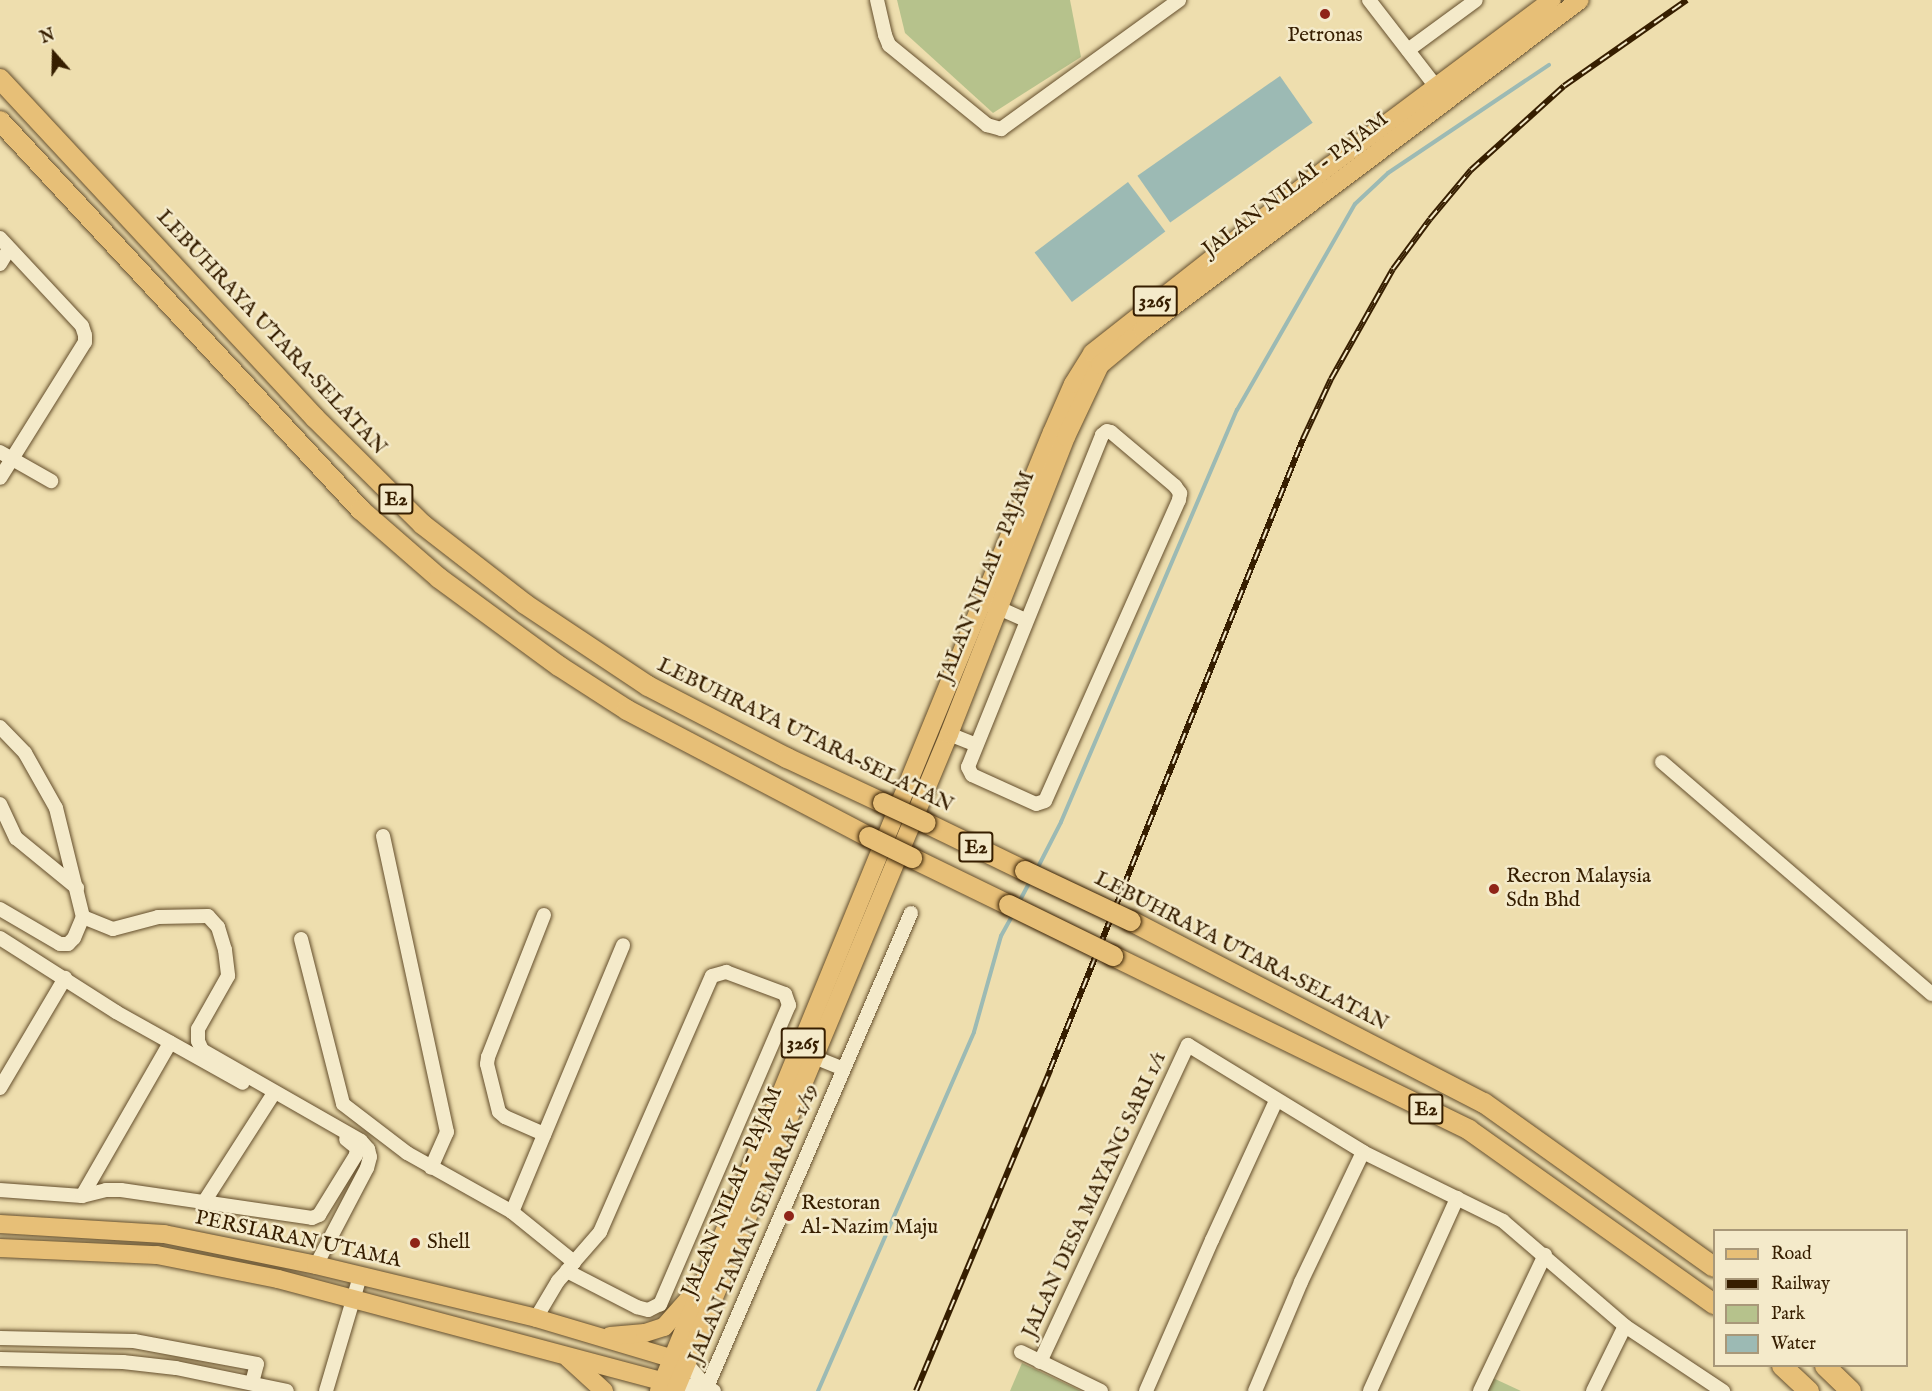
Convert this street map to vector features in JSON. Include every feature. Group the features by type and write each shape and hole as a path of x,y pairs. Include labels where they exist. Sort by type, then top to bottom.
{"highway":[{"name":"LEBUHRAYA UTARA–SELATAN","path":"0,80 315,418 422,524 525,604 648,686 787,758 1131,921 1484,1103 1713,1266"},
{"name":"E2","path":"0,121 361,510 439,578 540,653 627,710 869,837 1468,1130 1713,1303"},
{"path":"1784,1367 1809,1391"},
{"path":"1827,1367 1851,1391"}],"main road":[{"name":"JALAN NILAI - PAJAM","path":"1441,93 1552,0"},
{"name":"JALAN NILAI - PAJAM","path":"679,1361 814,1057 949,734 991,605 1068,394 1092,353 1441,93 1580,0"},
{"name":"JALAN NILAI - PAJAM","path":"679,1361 708,1276 991,605"},
{"name":"PERSIARAN UTAMA","path":"0,1224 164,1234 316,1265 536,1318 679,1361"},
{"name":"PERSIARAN UTAMA","path":"0,1248 157,1255 278,1279 566,1356 669,1387"},
{"path":"603,1337 645,1333 664,1327 678,1314 708,1276"},
{"path":"566,1356 604,1391"},
{"name":"3265","path":"669,1387 679,1361"}],"street":[{"path":"877,0 885,35 890,45 987,125 1002,129 1179,0"},
{"path":"1369,0 1441,93"},
{"path":"1408,50 1476,0"},
{"path":"0,238 82,326 85,335 85,342 6,455 0,478"},
{"path":"0,264 9,249"},
{"path":"1111,432 1175,486 1180,493 1179,500 1045,801 1036,804 972,775 968,767 976,745 1102,435 1111,432"},
{"path":"6,455 51,482"},
{"path":"991,605 1026,620"},
{"path":"0,727 25,753 56,808 83,917 74,938 68,944 60,944 0,909"},
{"path":"949,734 976,745"},
{"path":"1662,762 1932,994"},
{"path":"0,804 16,838 77,888"},
{"path":"383,836 447,1132 431,1168"},
{"name":"JALAN TAMAN SEMARAK 1/19","path":"710,1389 843,1069 911,913"},
{"path":"544,915 487,1064 499,1112 505,1117 544,1134"},
{"path":"83,917 113,929 158,917 208,916 218,927 225,950 228,976 198,1029 198,1041 202,1050 361,1141 368,1149 370,1157 367,1168 316,1265"},
{"path":"0,938 170,1043 220,1072 272,1096 357,1148 356,1155 319,1215 312,1218 121,1190 106,1190 81,1196 0,1190"},
{"path":"300,939 343,1104 431,1168 512,1212 570,1267 637,1307 648,1310 660,1304 789,1005 785,994 726,972 712,976 600,1232 570,1267 536,1318"},
{"path":"512,1212 623,945"},
{"path":"0,1088 65,978"},
{"path":"81,1196 170,1043"},
{"name":"JALAN DESA MAYANG SARI 1/1","path":"1040,1362 1188,1045 1276,1101"},
{"path":"814,1057 843,1069"},
{"path":"204,1202 272,1096"},
{"path":"1146,1391 1276,1101 1363,1152 1503,1221 1625,1326 1706,1386 1723,1391"},
{"path":"1255,1391 1301,1282 1363,1152"},
{"path":"1370,1391 1457,1198"},
{"path":"1480,1391 1545,1255"},
{"path":"326,1391 360,1276"},
{"path":"1593,1391 1625,1326"},
{"path":"0,1338 134,1341 257,1364 252,1383"},
{"path":"74,1360 75,1340"},
{"path":"1020,1352 1101,1391"},
{"path":"0,1359 74,1360 176,1368 287,1391"},
{"path":"679,1361 710,1389"},
{"path":"669,1387 710,1389"}],"green space":[{"path":"897,0 1070,0 1081,57 993,113 905,33"},
{"path":"1022,1363 1081,1391 1010,1391"},
{"path":"1493,1378 1521,1391 1487,1391"}],"water":[{"path":"1280,76 1313,123 1170,222 1137,176"},
{"path":"1128,182 1165,232 1072,302 1035,252"}],"waterway":[{"path":"1037,869 1061,822 1237,410 1355,204 1388,173 1549,65"},
{"path":"1018,904 1030,881"},
{"path":"818,1391 974,1032 1001,936 1014,913"}],"railway":[{"path":"916,1391 1050,1070 1303,439 1331,379 1393,269 1430,219 1471,170 1564,86 1687,0"}],"place":[{"name":"Petronas","path":"1325,14"},
{"name":"Recron Malaysia Sdn Bhd","path":"1494,889"},
{"name":"Restoran Al-Nazim Maju","path":"789,1216"},
{"name":"Shell","path":"415,1243"}]}
